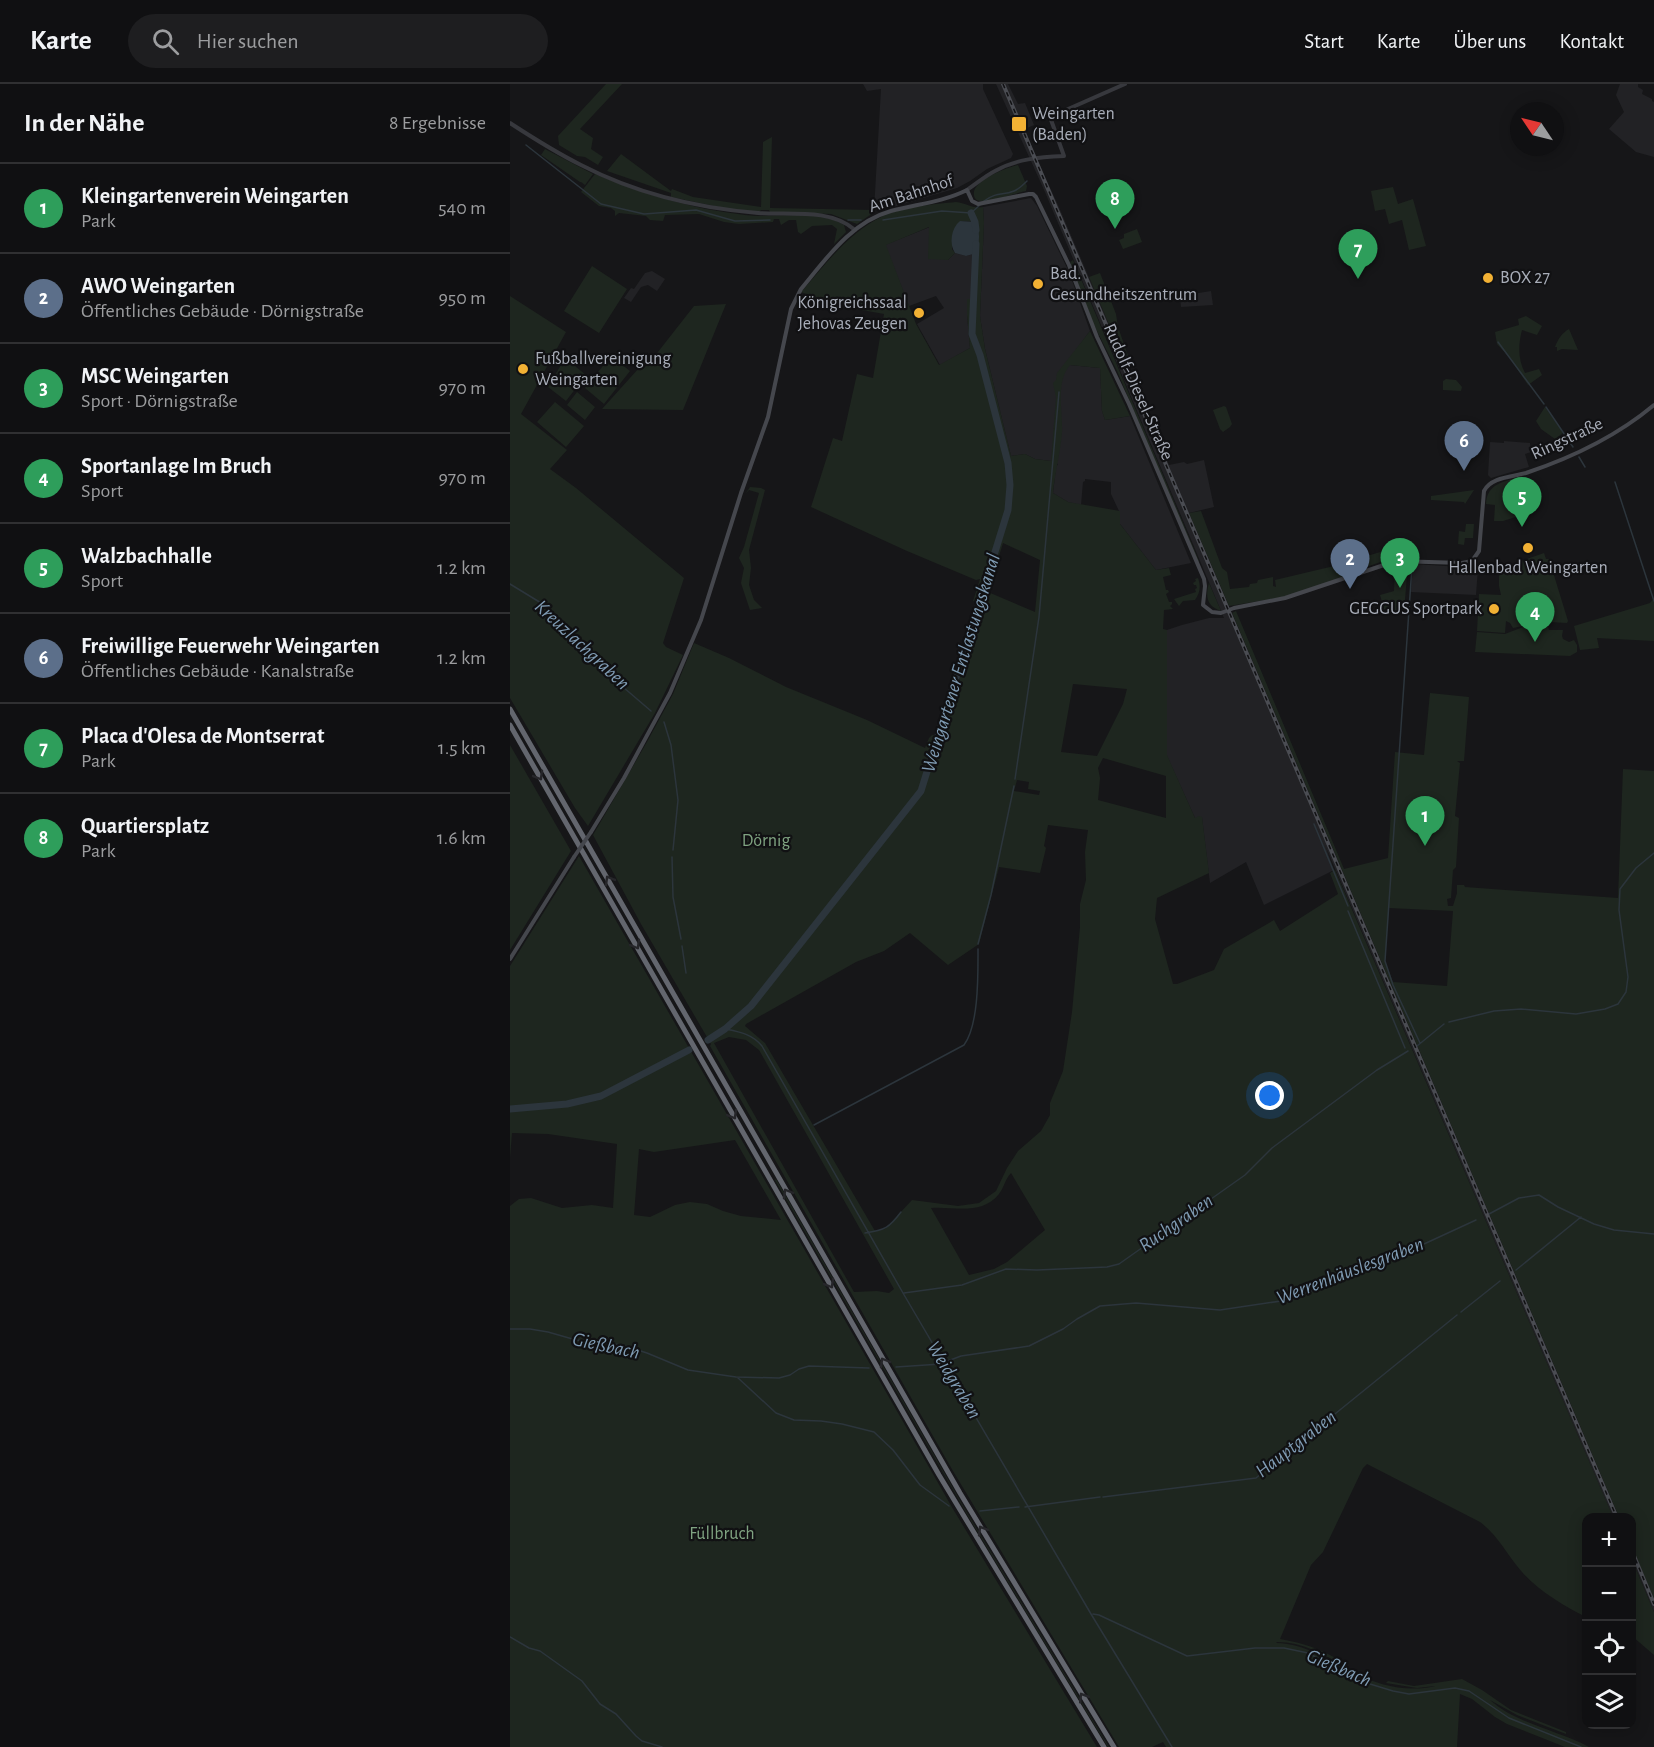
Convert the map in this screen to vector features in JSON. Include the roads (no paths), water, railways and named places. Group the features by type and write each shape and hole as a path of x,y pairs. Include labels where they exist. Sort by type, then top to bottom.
{"highway":[{"path":"510,709 960,1493 1114,1747"},
{"path":"510,725 939,1475 1104,1747"}],"main road":[{"name":"Rudolf-Diesel-Straße","path":"967,190 972,201 984,204 1033,194 1036,197 1066,258 1097,337 1130,404 1200,571 1205,586 1203,605 1212,612 1220,613 1285,598"},
{"name":"Am Bahnhof","path":"510,959 624,778 670,693 701,620 741,493 768,417 795,298 850,233 862,225 889,212 948,198 967,190"},
{"name":"Ringstraße","path":"1285,598 1396,561 1462,564 1469,562 1479,551 1484,491 1487,486 1575,453 1629,424 1654,405"}],"street":[{"path":"967,190 1004,166 1041,157 1064,156 1050,117 1125,84"},
{"path":"510,123 581,165 638,189 714,208 758,213 823,215 836,218 855,230"},
{"path":"844,222 850,233"}],"waterway":[{"path":"526,145 601,204 644,214 696,210 735,221 770,220"},
{"path":"984,201 993,196 1016,190 1027,181"},
{"path":"883,220 942,211 971,213 981,204"},
{"name":"Weingartener Entlastungskanal","path":"971,213 976,230"},
{"path":"848,220 861,220"},
{"name":"Weingartener Entlastungskanal","path":"708,1040 725,1029 751,1006 921,791 1008,510 1010,485 1008,463 980,355 972,334 976,244"},
{"path":"1498,342 1544,404"},
{"path":"1015,779 1039,617 1059,392"},
{"path":"1546,407 1573,447"},
{"path":"1579,457 1585,467"},
{"name":"Ruchgraben","path":"1615,482 1654,601"},
{"path":"1412,566 1385,961 1393,985 1420,1043"},
{"name":"Kreuzlachgraben","path":"510,584 546,606 623,687 651,711"},
{"name":"Kreuzlachgraben","path":"664,722 671,745 678,800 673,850"},
{"path":"978,944 1014,786"},
{"path":"1314,824 1348,906"},
{"name":"Ruchgraben","path":"1449,1022 1494,1011 1521,1009 1576,1014 1605,1009 1618,1004 1626,992 1628,977 1619,910 1620,889 1636,868 1654,853"},
{"name":"Kreuzlachgraben","path":"672,857 673,897 681,939"},
{"path":"1348,911 1405,1048"},
{"name":"Kreuzlachgraben","path":"682,946 686,973"},
{"path":"814,1125 964,1045 973,1025 975,1012 978,949"},
{"name":"Ruchgraben","path":"1417,1046 1444,1024"},
{"name":"Weidgraben","path":"725,1029 750,1036 762,1046 903,1293 1091,1614 1172,1747"},
{"name":"Weingartener Entlastungskanal","path":"510,1109 567,1104 601,1096 689,1050"},
{"name":"Ruchgraben","path":"904,1293 962,1285 1006,1269 1107,1267 1119,1264 1245,1175 1272,1148 1377,1070 1408,1051"},
{"name":"Werrenhäuslesgraben","path":"1489,1214 1519,1198 1539,1195 1594,1224 1614,1230 1654,1234"},
{"path":"865,1233 886,1227 901,1212"},
{"name":"Hauptgraben","path":"1516,1270 1581,1217"},
{"name":"Werrenhäuslesgraben","path":"945,1362 961,1356 1029,1346 1063,1329 1100,1306 1136,1303 1220,1310 1281,1301 1398,1256 1476,1220"},
{"name":"Hauptgraben","path":"1461,1312 1500,1281"},
{"name":"Hauptgraben","path":"1103,1497 1256,1478 1457,1315"},
{"name":"Gießbach","path":"510,1329 530,1329 576,1340 622,1345 688,1370 736,1377 779,1378 809,1366 869,1368"},
{"name":"Werrenhäuslesgraben","path":"896,1367 941,1364"},
{"name":"Hauptgraben","path":"737,1377 776,1413 794,1420 842,1424 874,1432 893,1450 920,1485 949,1506"},
{"name":"Hauptgraben","path":"1025,1507 1100,1497"},
{"name":"Hauptgraben","path":"980,1511 1019,1507"},
{"name":"Gießbach","path":"1093,1614 1187,1656 1255,1648 1284,1648 1308,1653 1353,1677 1393,1691 1409,1694 1455,1688 1469,1691 1509,1718 1581,1747"},
{"path":"510,1637 529,1648 540,1651 582,1681 600,1704 616,1714 642,1741 662,1747"}],"railway":[{"path":"1003,84 1615,1513"},
{"path":"1636,1561 1654,1604"}],"place":[{"name":"Weingarten (Baden)","path":"1019,124"},
{"name":"Quartiersplatz","path":"1115,229"},
{"name":"BOX 27","path":"1488,278"},
{"name":"Placa d'Olesa de Montserrat","path":"1358,279"},
{"name":"Bad. Gesundheitszentrum","path":"1038,284"},
{"name":"Königreichssaal Jehovas Zeugen","path":"919,313"},
{"name":"Fußballvereinigung Weingarten","path":"523,369"},
{"name":"Freiwillige Feuerwehr Weingarten","path":"1464,471"},
{"name":"Walzbachhalle","path":"1522,527"},
{"name":"Hallenbad Weingarten","path":"1528,548"},
{"name":"MSC Weingarten","path":"1400,588"},
{"name":"AWO Weingarten","path":"1350,589"},
{"name":"GEGGUS Sportpark","path":"1494,609"},
{"name":"Sportanlage Im Bruch","path":"1535,642"},
{"name":"Kleingartenverein Weingarten","path":"1425,846"}],"park label":[{"name":"Dörnig","path":"766,841"},
{"name":"Füllbruch","path":"722,1534"}]}
